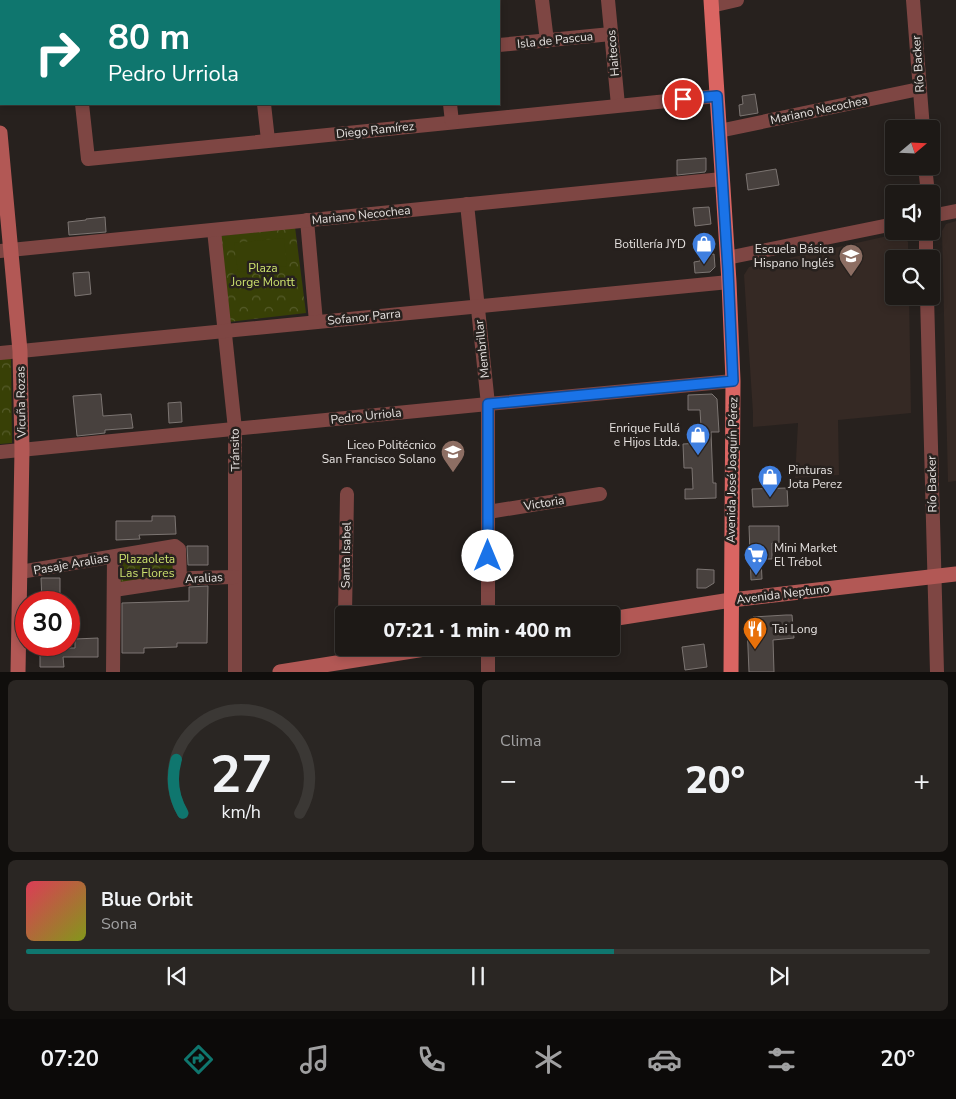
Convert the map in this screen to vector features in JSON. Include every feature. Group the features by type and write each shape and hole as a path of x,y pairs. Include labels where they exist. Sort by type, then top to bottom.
{"main road":[{"name":"Avenida José Joaquín Pérez","path":"711,3 729,282 733,381 731,672"}],"street":[{"path":"542,0 547,41"},
{"name":"Haitecos","path":"608,0 618,106"},
{"path":"711,3 737,0"},
{"name":"Río Backer","path":"913,0 922,120"},
{"name":"Isla de Pascua","path":"500,46 612,34"},
{"name":"Mariano Necochea","path":"719,131 920,88"},
{"name":"Diego Ramírez","path":"82,105 88,158 717,96"},
{"path":"264,105 268,140"},
{"path":"450,105 452,122"},
{"name":"Vicuña Rozas","path":"0,133 6,250 20,351 22,450 18,672"},
{"name":"Mariano Necochea","path":"6,250 722,179"},
{"name":"Membrillar","path":"467,204 488,404 488,606"},
{"path":"940,214 956,211"},
{"path":"307,220 316,322"},
{"path":"727,258 885,226"},
{"name":"Tránsito","path":"214,230 235,429 235,672"},
{"name":"Sofanor Parra","path":"0,353 729,282"},
{"name":"Río Backer","path":"927,305 937,672"},
{"name":"Pedro Urriola","path":"0,452 733,381"},
{"name":"Santa Isabel","path":"345,606 347,494"},
{"name":"Victoria","path":"488,512 600,494"},
{"name":"Pasaje Aralias","path":"20,572 175,546 179,549 180,580"},
{"path":"113,672 114,557"},
{"name":"Avenida Neptuno","path":"620,618 730,600 956,574"},
{"name":"Aralias","path":"114,590 180,580 235,577"},
{"path":"280,672 320,668 341,656"},
{"path":"488,656 488,672"}],"shaded area":[{"path":"956,221 956,481 948,482 942,231 946,224"},
{"path":"885,237 885,240 906,240 908,242 908,250 885,250 885,305 909,305 911,413 838,420 839,475 795,478 798,423 753,427 744,275 749,267"}],"green space":[{"name":"Plaza Jorge Montt","path":"295,227 306,313 229,322 221,236"},
{"path":"284,238 287,266 238,272 234,243"},
{"path":"11,355 12,443 0,444 0,356"},
{"name":"Plazaoleta Las Flores","path":"173,550 176,574 118,583 118,558"}],"building":[{"path":"755,94 758,113 740,116 739,105 743,104 742,96"},
{"path":"706,158 705,172 677,175 677,160"},
{"path":"776,169 779,185 748,190 746,174"},
{"path":"709,207 711,224 695,226 693,208"},
{"path":"105,217 106,232 69,235 68,222"},
{"name":"Botillería JYD","path":"714,254 715,267 710,272 695,273 694,262 700,261 700,256"},
{"path":"89,272 91,294 75,296 73,273"},
{"path":"101,394 103,416 131,414 133,428 105,430 105,433 77,436 73,396"},
{"path":"712,394 717,399 719,432 711,432 713,483 716,483 716,498 685,499 685,489 693,489 692,468 684,468 683,444 702,443 700,410 688,410 688,395"},
{"path":"181,402 182,422 169,423 168,403"},
{"name":"Pinturas Jota Perez","path":"787,488 788,506 753,507 752,489"},
{"path":"152,516 175,516 176,534 139,535 140,539 116,540 116,521 152,521"},
{"path":"749,526 779,526 779,543 772,543 772,559 761,559 762,579 751,580"},
{"path":"187,546 208,546 208,565 188,565"},
{"path":"697,569 714,570 714,583 706,588 697,588"},
{"path":"41,578 60,578 60,591 42,591"},
{"path":"208,586 207,643 177,643 177,647 144,648 144,653 122,653 122,603 189,601 189,587"},
{"path":"792,615 794,638 773,640 774,672 749,672 747,624 753,617"},
{"path":"98,638 98,657 63,657 64,667 40,667 40,656 80,656 80,639"},
{"path":"704,644 707,667 685,670 682,647"}],"place":[{"name":"Botillería JYD","path":"704,265"},
{"name":"Escuela Básica Hispano Inglés","path":"851,277"},
{"name":"Enrique Fullá e Hijos Ltda.","path":"698,456"},
{"name":"Liceo Politécnico San Francisco Solano","path":"453,473"},
{"name":"Pinturas Jota Perez","path":"770,498"},
{"name":"Mini Market El Trébol","path":"756,576"},
{"name":"Tai Long","path":"755,650"}],"route":[{"path":"488,556 488,404 733,381 717,96 683,99"}]}
